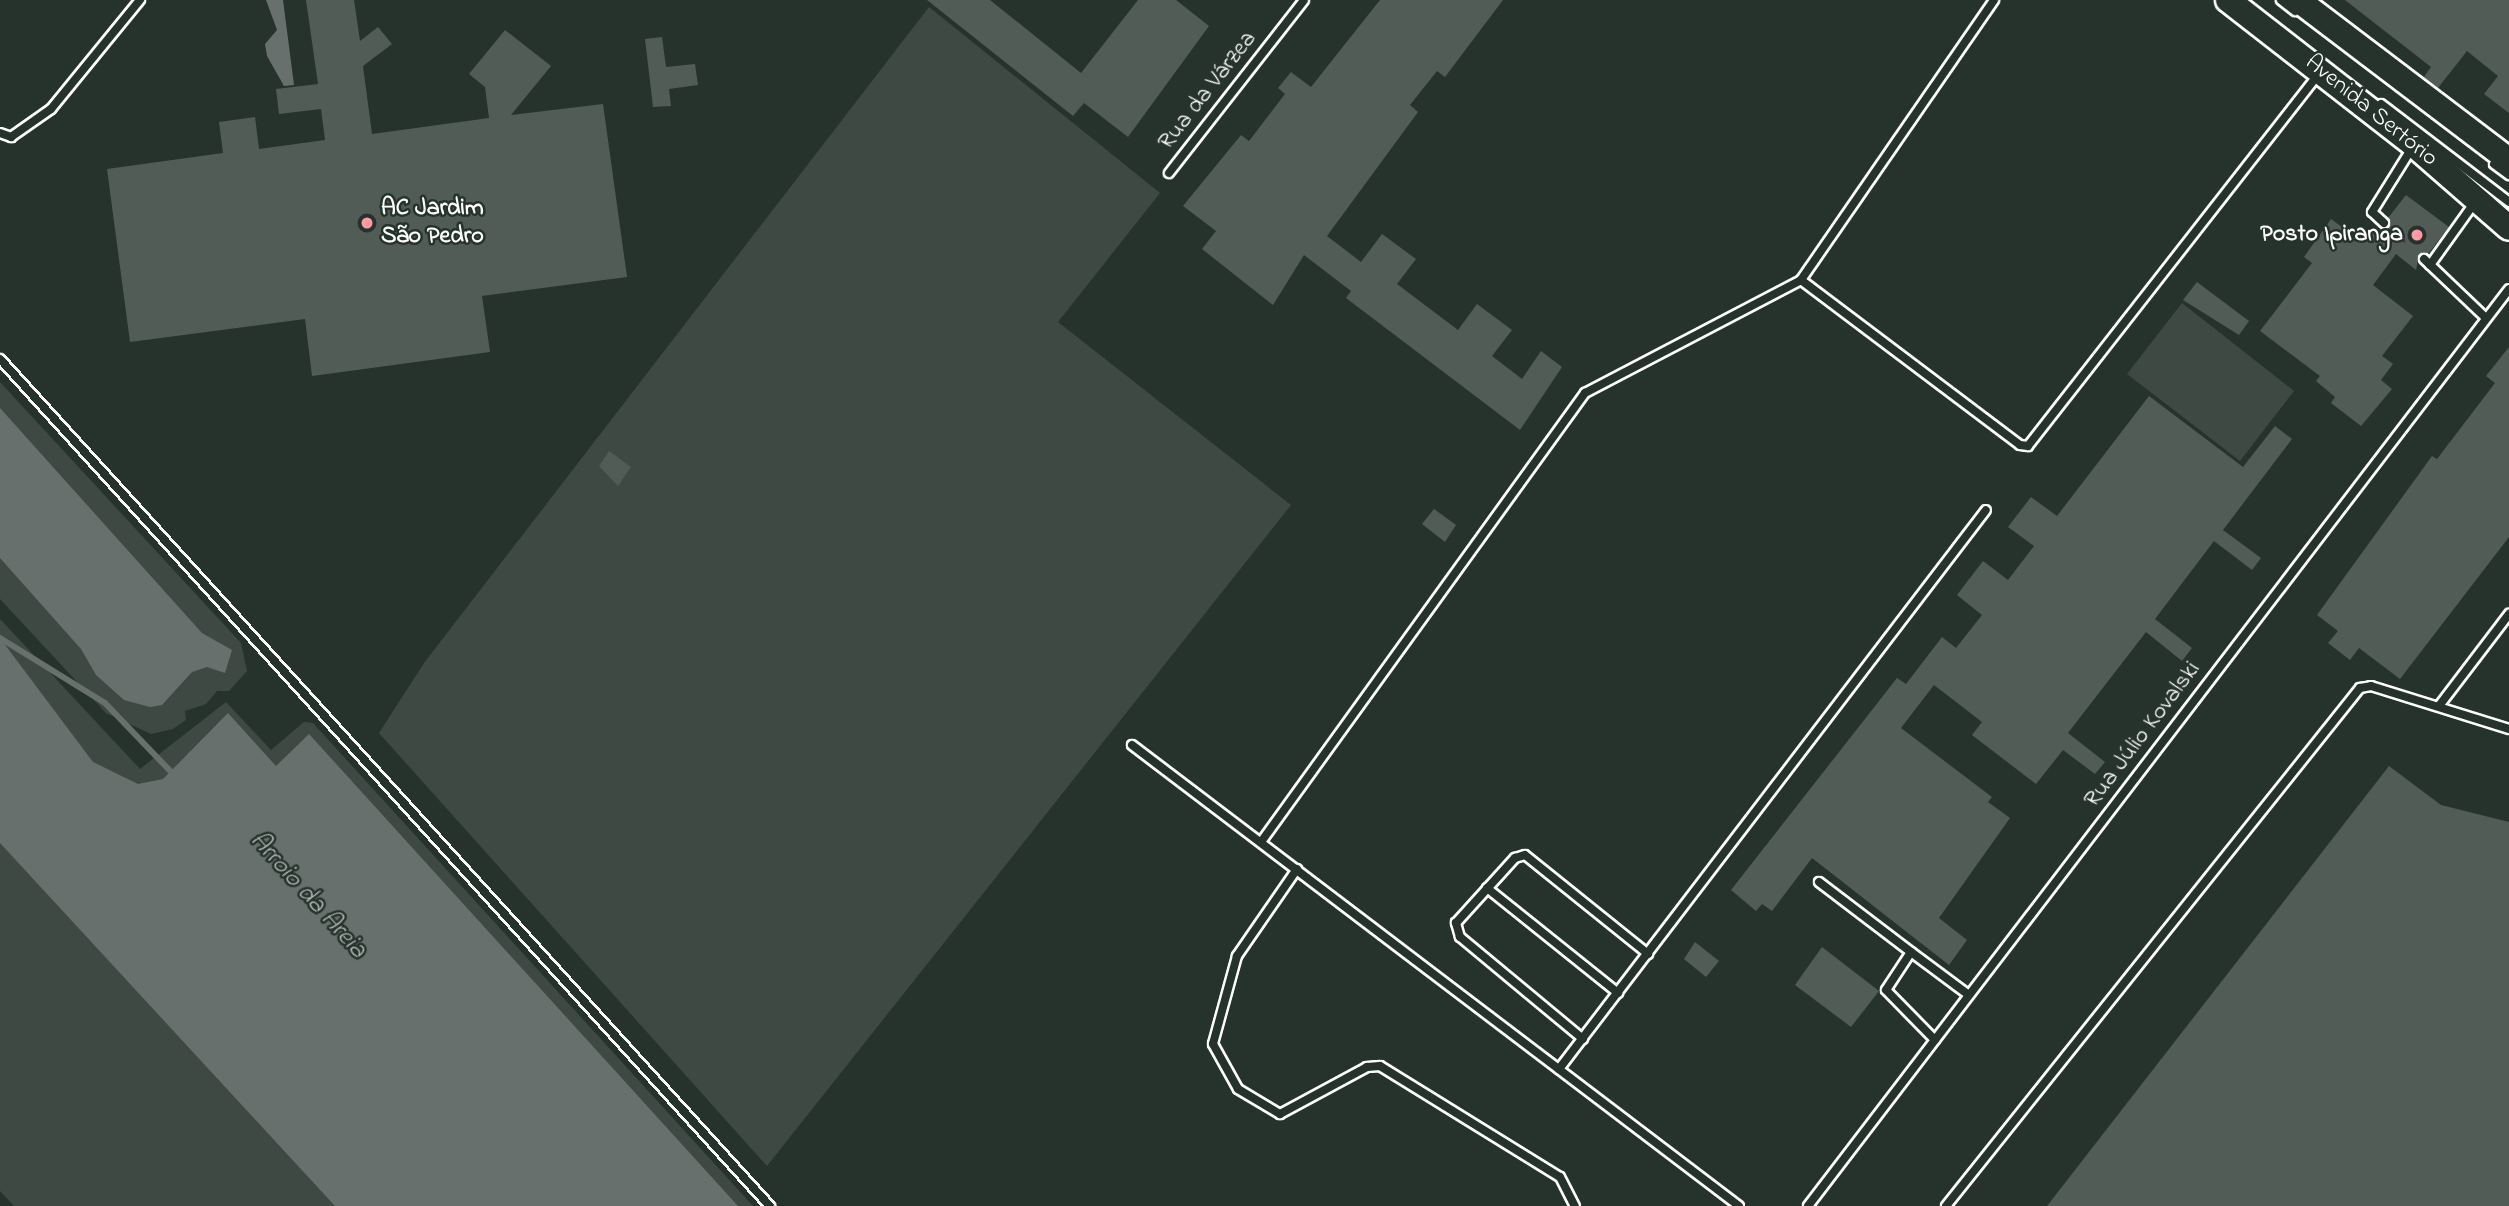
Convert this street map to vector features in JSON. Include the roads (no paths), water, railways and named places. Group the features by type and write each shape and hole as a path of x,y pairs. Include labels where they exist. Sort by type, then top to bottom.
{"main road":[{"name":"Avenida Sertório","path":"2228,0 2414,145 2478,197 2509,228"},
{"name":"Avenida Sertório","path":"2303,8 2509,160"}],"lane":[{"path":"0,133 11,137 51,109 141,0"},
{"name":"Rua da Várzea","path":"1169,173 1304,0"},
{"path":"1261,842 1585,393 1801,280 1994,0"},
{"path":"2246,0 2509,202"},
{"path":"2281,0 2303,8 2509,175"},
{"path":"1801,280 2020,445 2028,446 2321,71"},
{"path":"2384,223 2372,212 2414,145"},
{"path":"2478,197 2427,262 2486,317"},
{"name":"Rua Júlio Kovalski","path":"1808,1206 2509,289"},
{"path":"0,359 769,1206"},
{"path":"1559,1069 1986,510"},
{"path":"2439,706 2509,614"},
{"path":"1946,1206 2360,688 2371,686 2509,729"},
{"path":"1132,745 1739,1206"},
{"path":"1583,1038 1457,934 1456,923 1515,858 1525,855 1648,954"},
{"path":"1297,869 1237,956 1216,1031 1214,1051 1238,1089 1280,1114 1367,1067 1380,1066 1560,1177 1575,1206"},
{"path":"1819,882 1969,995"},
{"path":"1487,888 1618,993"},
{"path":"1911,953 1886,990 1935,1040"}],"water":[{"path":"266,0 283,0 294,85 284,86 267,56 265,44 277,30"},
{"path":"0,408 202,633 232,650 225,673 207,667 192,672 162,705 150,707 124,700 96,675 81,649 0,558"},
{"path":"0,638 93,762 138,784 163,779 228,713 276,766 309,734 738,1206 335,1206 0,843"}],"waterway":[{"name":"Arroio da Areia","path":"0,638 105,703 175,776"}],"place":[{"name":"AC Jardim São Pedro","path":"367,223"},
{"name":"Posto Ipiranga","path":"2417,235"}]}
